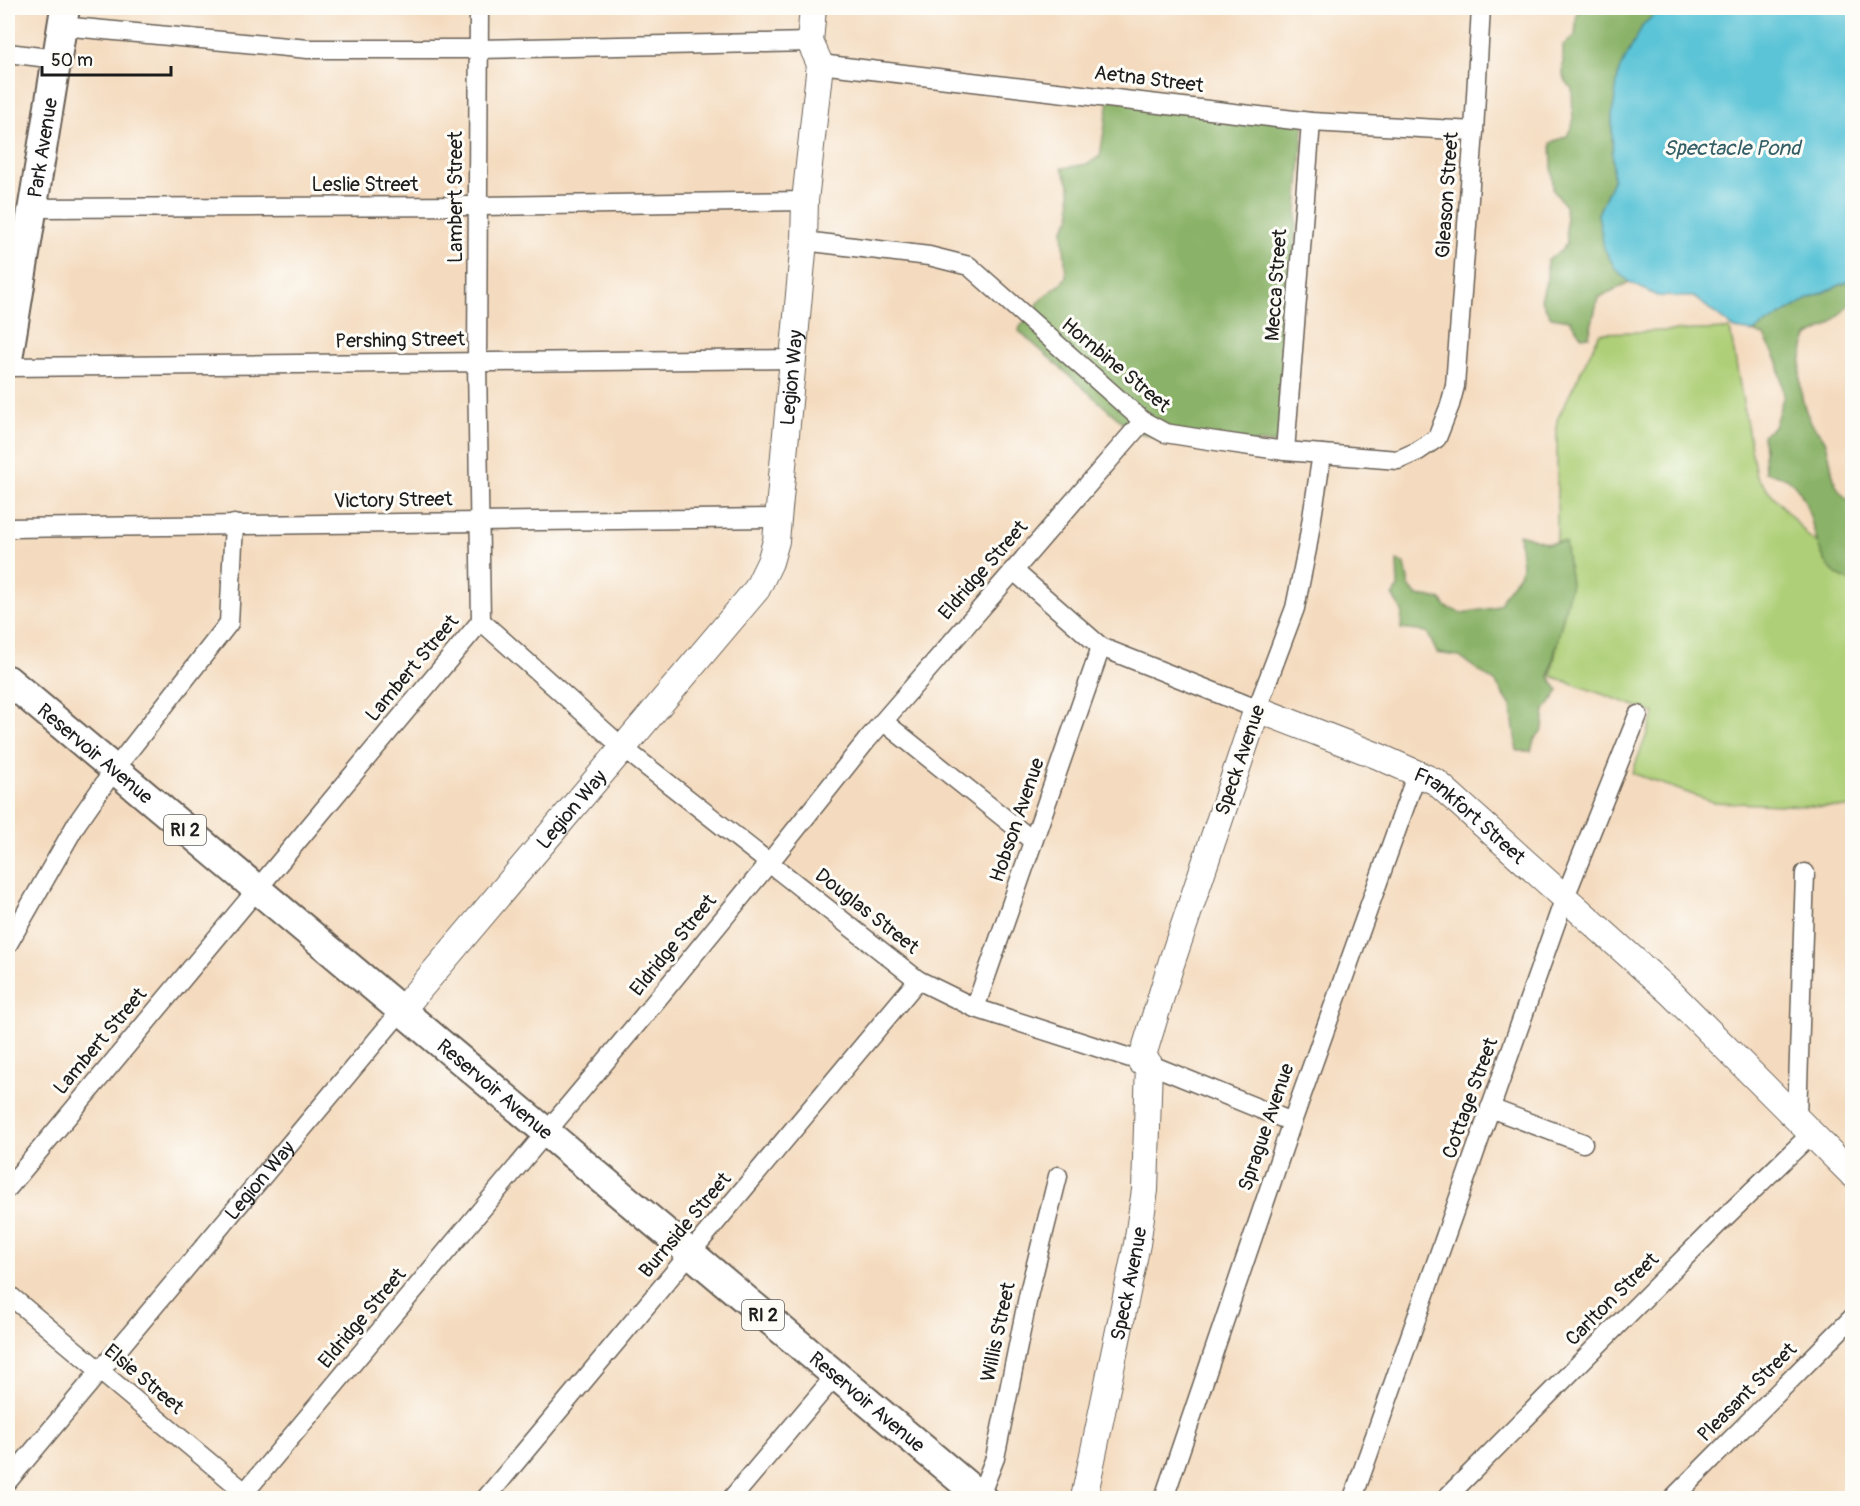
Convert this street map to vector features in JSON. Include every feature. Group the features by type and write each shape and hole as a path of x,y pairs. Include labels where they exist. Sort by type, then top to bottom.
{"main road":[{"name":"Park Avenue","path":"8,359 63,17"},
{"name":"Reservoir Avenue","path":"8,681 980,1498"}],"street":[{"name":"Lambert Street","path":"8,1188 481,621 477,362 479,8"},
{"name":"Legion Way","path":"8,1482 757,588 770,562 776,541 804,241 815,53 813,8"},
{"name":"Gleason Street","path":"1455,387 1481,8"},
{"name":"Aetna Street","path":"63,17 308,49 815,53 1311,122 1474,130"},
{"path":"8,53 56,59"},
{"name":"Mecca Street","path":"1285,451 1311,122"},
{"name":"Leslie Street","path":"32,208 477,206 806,201"},
{"name":"Hornbine Street","path":"804,241 929,256 969,267 1143,421 1166,433 1285,451 1398,460 1418,451 1437,438 1455,387"},
{"name":"Pershing Street","path":"8,367 792,359"},
{"name":"Eldridge Street","path":"246,1496 884,722 1143,421"},
{"name":"Speck Avenue","path":"1084,1498 1144,1201 1145,1063 1175,954 1257,709 1295,608 1308,549 1322,453"},
{"name":"Victory Street","path":"8,528 778,518"},
{"path":"8,944 77,823 114,770 229,623 234,524"},
{"name":"Frankfort Street","path":"1013,570 1101,647 1378,756 1436,783 1671,993 1852,1174"},
{"name":"Douglas Street","path":"481,621 622,747 918,980 975,1008 1145,1063 1292,1122"},
{"name":"Hobson Avenue","path":"975,1008 1101,647"},
{"name":"Cottage Street","path":"1353,1498 1565,897 1638,715"},
{"path":"884,722 1033,841"},
{"name":"Sprague Avenue","path":"1164,1498 1292,1122 1417,773"},
{"path":"1805,873 1805,1125"},
{"name":"Burnside Street","path":"486,1498 918,980"},
{"path":"1490,1108 1583,1143"},
{"name":"Carlton Street","path":"1446,1498 1716,1226 1805,1125"},
{"name":"Willis Street","path":"980,1498 995,1458 1029,1292 1058,1176"},
{"name":"Elsie Street","path":"8,1294 246,1496"},
{"name":"Pleasant Street","path":"1673,1498 1852,1318"},
{"path":"732,1498 835,1376"}],"green space":[{"path":"1591,8 1676,8 1655,14 1612,116 1613,180 1598,214 1615,268 1629,282 1598,298 1589,336 1582,337 1570,320 1551,317 1541,300 1547,278 1547,260 1561,251 1567,243 1565,205 1553,190 1551,143 1567,136 1573,124 1572,89 1563,77 1563,45 1575,36 1577,12"},
{"path":"1109,100 1304,119 1280,443 1170,441 1132,431 1019,331 1043,297 1061,284 1066,277 1063,230 1071,216 1070,186 1062,168 1088,164 1100,156"},
{"path":"1852,280 1852,303 1828,326 1807,337 1800,380 1806,412 1825,441 1835,483 1844,497 1852,502 1852,581 1837,575 1827,564 1798,490 1788,479 1765,472 1763,435 1774,427 1784,395 1778,362 1764,336 1753,332 1810,298"},
{"path":"1730,329 1756,476 1810,538 1852,564 1852,808 1713,802 1632,773 1655,713 1551,676 1557,645 1557,420 1600,333"},
{"path":"1519,534 1547,543 1565,542 1571,584 1549,677 1559,691 1545,710 1543,729 1534,740 1531,751 1517,751 1511,706 1496,683 1458,656 1437,653 1427,632 1401,629 1402,611 1393,597 1398,587 1397,561 1405,564 1409,586 1417,596 1441,599 1446,607 1462,613 1493,608 1501,603 1520,573 1522,566"}],"water":[{"name":"Spectacle Pond","path":"1676,8 1852,8 1852,280 1810,298 1753,332 1735,329 1694,297 1657,296 1629,282 1615,268 1604,248 1598,214 1613,180 1612,116 1619,71 1643,25 1655,14"}]}
